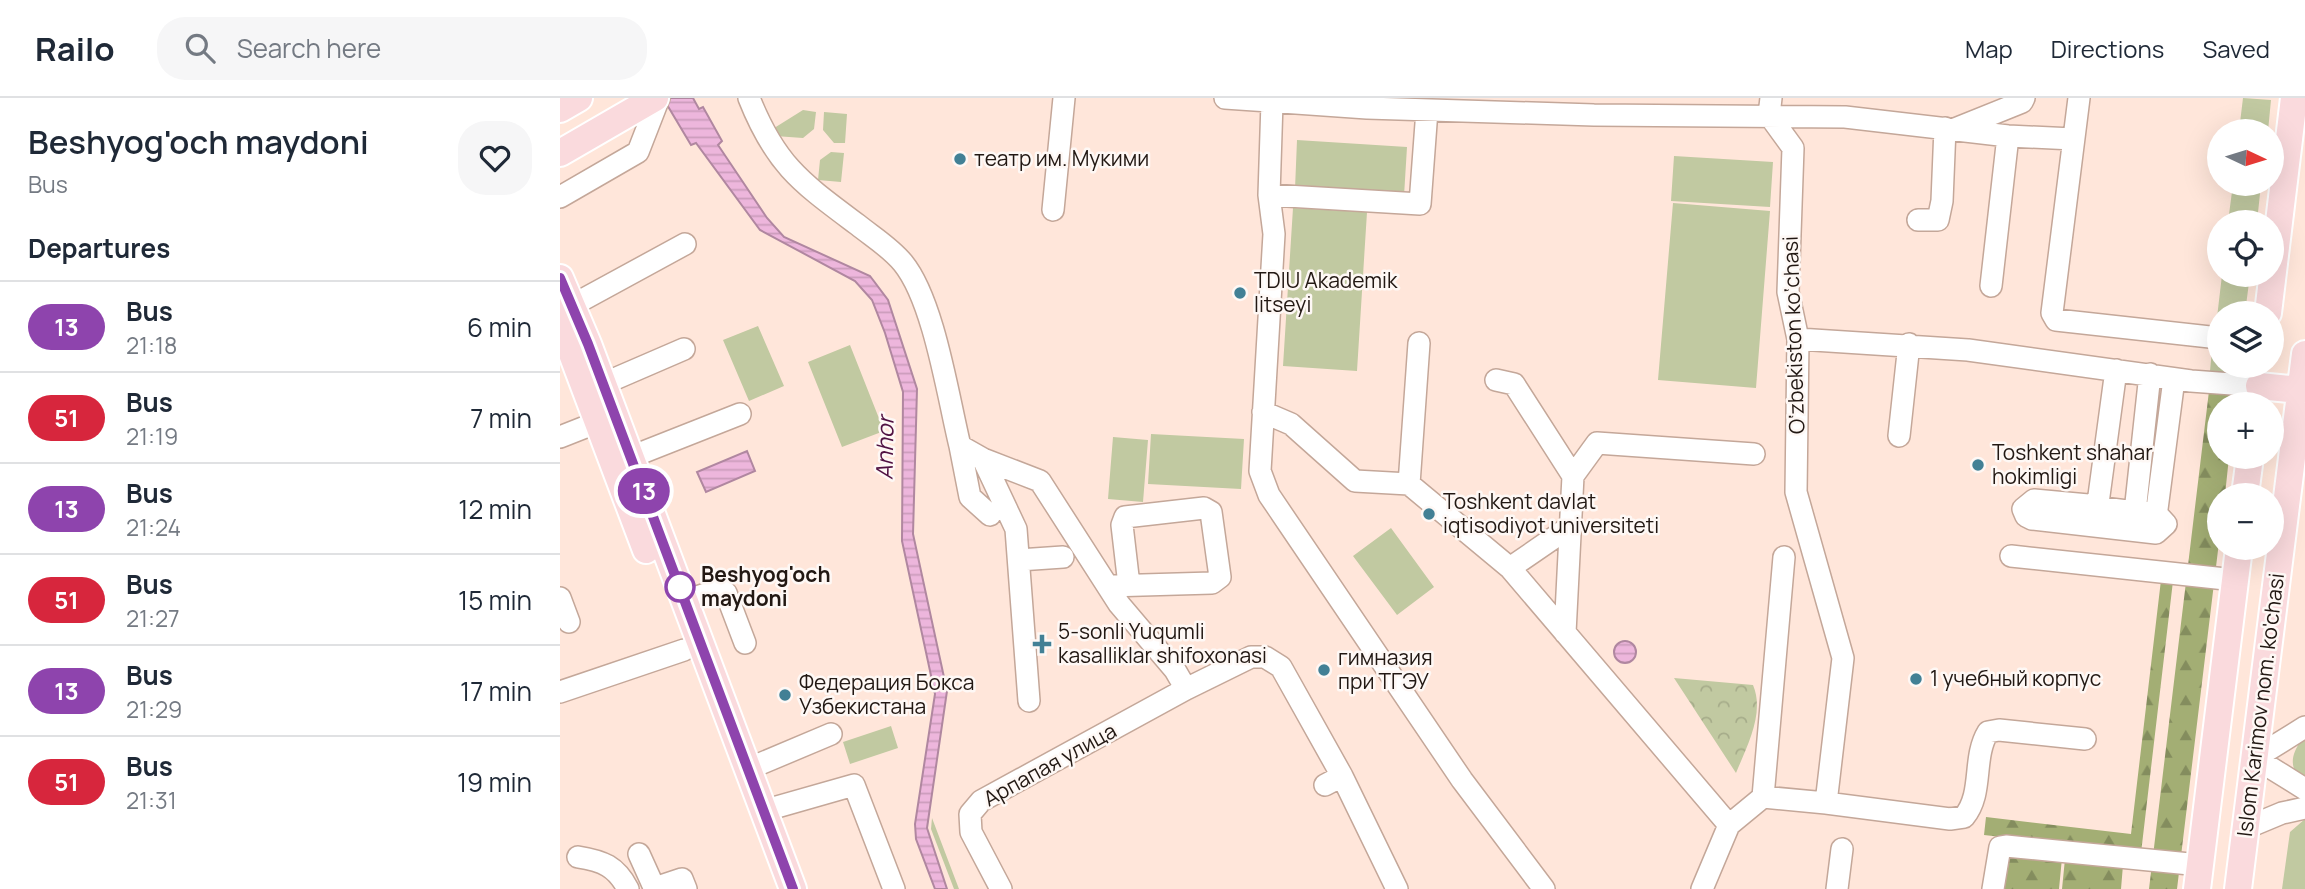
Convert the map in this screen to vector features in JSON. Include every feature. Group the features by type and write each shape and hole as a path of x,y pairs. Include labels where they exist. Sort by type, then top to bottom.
{"main road":[{"path":"560,109 579,98"},
{"path":"560,153 657,98"},
{"path":"2269,301 2294,98"},
{"path":"560,278 566,313 598,422 774,889"},
{"path":"566,313 603,384 793,889"},
{"name":"Islom Karimov nom. ko'chasi","path":"2238,889 2298,469 2300,390 2305,354"},
{"path":"2259,385 2300,390"},
{"name":"Islom Karimov nom. ko'chasi","path":"2199,877 2238,560"},
{"path":"2211,777 2253,770"}],"street":[{"path":"560,197 638,152 644,143 657,98"},
{"path":"1053,210 1064,98"},
{"path":"1225,98 1272,102 1377,103 1427,110 1594,116 1770,106 1998,135 2073,139"},
{"path":"1950,128 2022,102 2024,98"},
{"path":"2078,98 2052,313 2056,320 2207,337"},
{"path":"755,100 761,129 796,178 887,247 908,269 927,313 961,446 970,497 990,516"},
{"path":"1272,102 1269,195 1274,234 1260,471 1269,495 1462,780 1544,889"},
{"name":"O‘zbekiston ko‘chasi","path":"1770,106 1793,148 1788,292 1798,339 1796,492 1843,658 1826,803"},
{"path":"1269,195 1420,204 1427,110"},
{"path":"1918,220 1938,220 1950,128"},
{"path":"1991,286 1998,135"},
{"path":"566,313 685,244"},
{"path":"1798,339 1909,344 2182,380 2259,385"},
{"path":"1409,484 1419,343"},
{"path":"1899,436 1909,344"},
{"path":"603,384 684,349"},
{"path":"2099,506 2116,370"},
{"path":"2145,512 2141,447 2150,374"},
{"path":"1496,380 1514,384 1573,476"},
{"path":"2145,512 2182,380"},
{"path":"1263,412 1291,424 1355,481 1409,484 1510,568 1729,825"},
{"path":"631,457 740,414"},
{"path":"560,437 598,422"},
{"path":"1565,633 1573,476 1597,443 1754,454"},
{"path":"2106,443 2165,448"},
{"path":"961,446 984,459 1040,481 1119,586 1186,689"},
{"path":"984,459 1017,529 1029,701"},
{"path":"2099,506 2145,512 2166,524 2156,533 2076,514 2099,506"},
{"path":"1204,508 1211,512 1220,577 1212,583 1119,586 1122,525 1125,517 1204,508"},
{"path":"1510,568 1571,526"},
{"path":"2011,556 2235,580"},
{"path":"1019,560 1063,557"},
{"path":"1763,797 1784,557"},
{"path":"685,601 721,589 726,593 745,643"},
{"path":"560,598 569,622"},
{"path":"560,692 684,650"},
{"name":"Арпапая улица","path":"1001,889 971,832 970,814 981,801 1186,689 1251,657 1265,657 1282,667 1334,781 1397,889"},
{"path":"2253,770 2305,727"},
{"path":"1702,889 1729,825 1763,797 1950,819 1964,817 1972,807 1982,742 1988,732 1998,730 2085,739"},
{"path":"748,769 831,734"},
{"path":"2253,770 2305,789"},
{"path":"764,811 854,785 894,889"},
{"path":"2246,828 2305,808"},
{"path":"1993,889 1996,857 2000,847 2007,846 2199,877"},
{"path":"1837,889 1842,849"},
{"path":"639,854 653,886 658,887 682,879 686,889"},
{"path":"578,857 605,861 622,877 628,889"}],"green space":[{"path":"2243,98 2271,100 2269,119 2240,119"},
{"path":"803,110 816,112 814,129 803,138 775,136 771,130"},
{"path":"824,112 847,114 845,143 834,143 823,130"},
{"path":"1297,140 1407,147 1404,196 1295,189"},
{"path":"831,152 844,153 841,182 818,180 820,160"},
{"path":"1674,156 1773,162 1770,207 1671,201"},
{"path":"2231,196 2260,196 2258,210 2230,210"},
{"path":"1673,203 1770,211 1756,388 1658,380"},
{"path":"1293,208 1367,212 1357,371 1283,366"},
{"path":"2221,287 2248,287 2247,301 2219,301"},
{"path":"758,326 784,386 749,401 723,340"},
{"path":"850,345 884,431 842,447 808,362"},
{"path":"2207,408 2207,469 2228,469 2226,483 2207,483 2207,560 2217,560 2177,889 2149,889"},
{"path":"1151,434 1244,439 1241,489 1148,484"},
{"path":"1113,437 1148,440 1143,502 1108,499"},
{"path":"1391,528 1434,587 1397,615 1353,556"},
{"path":"2161,580 2173,581 2141,853 1984,835 1986,817 2131,834"},
{"path":"1674,678 1753,685 1756,718 1736,773"},
{"path":"891,726 898,748 850,764 843,742"},
{"path":"2301,740 2305,741 2305,785 2296,774 2293,764 2294,753"},
{"path":"932,818 959,889 954,889 931,829"},
{"path":"2305,819 2305,889 2282,889 2290,832"},
{"path":"2006,851 2062,858 2059,889 2002,889"},
{"path":"2065,859 2123,865 2121,889 2062,889"}],"shaded area":[{"name":"Anhor","path":"663,98 693,98 699,109 703,107 722,141 718,145 767,218 784,237 870,276 888,300 917,389 913,534 947,691 927,828 947,889 935,889 916,839 915,824 935,694 902,541 903,392 885,333 872,300 855,281 760,230 696,143 691,145"},
{"path":"747,451 755,471 706,492 697,472"},
{"path":"1621,641 1629,641 1636,648 1636,656 1629,663 1621,663 1614,656 1614,648"}],"bus line":[{"name":"13","path":"560,278 588,344 793,889"}],"place":[{"name":"театр им. Мукими","path":"960,159"},
{"name":"TDIU Akademik litseyi","path":"1240,293"},
{"name":"Toshkent shahar hokimligi","path":"1978,465"},
{"name":"Toshkent davlat iqtisodiyot universiteti","path":"1429,514"},
{"name":"Beshyog'och maydoni","path":"680,587"},
{"name":"5-sonli Yuqumli kasalliklar shifoxonasi","path":"1042,644"},
{"name":"гимназия при ТГЭУ","path":"1324,670"},
{"name":"1 учебный корпус","path":"1916,679"},
{"name":"Федерация Бокса Узбекистана","path":"785,695"}]}
